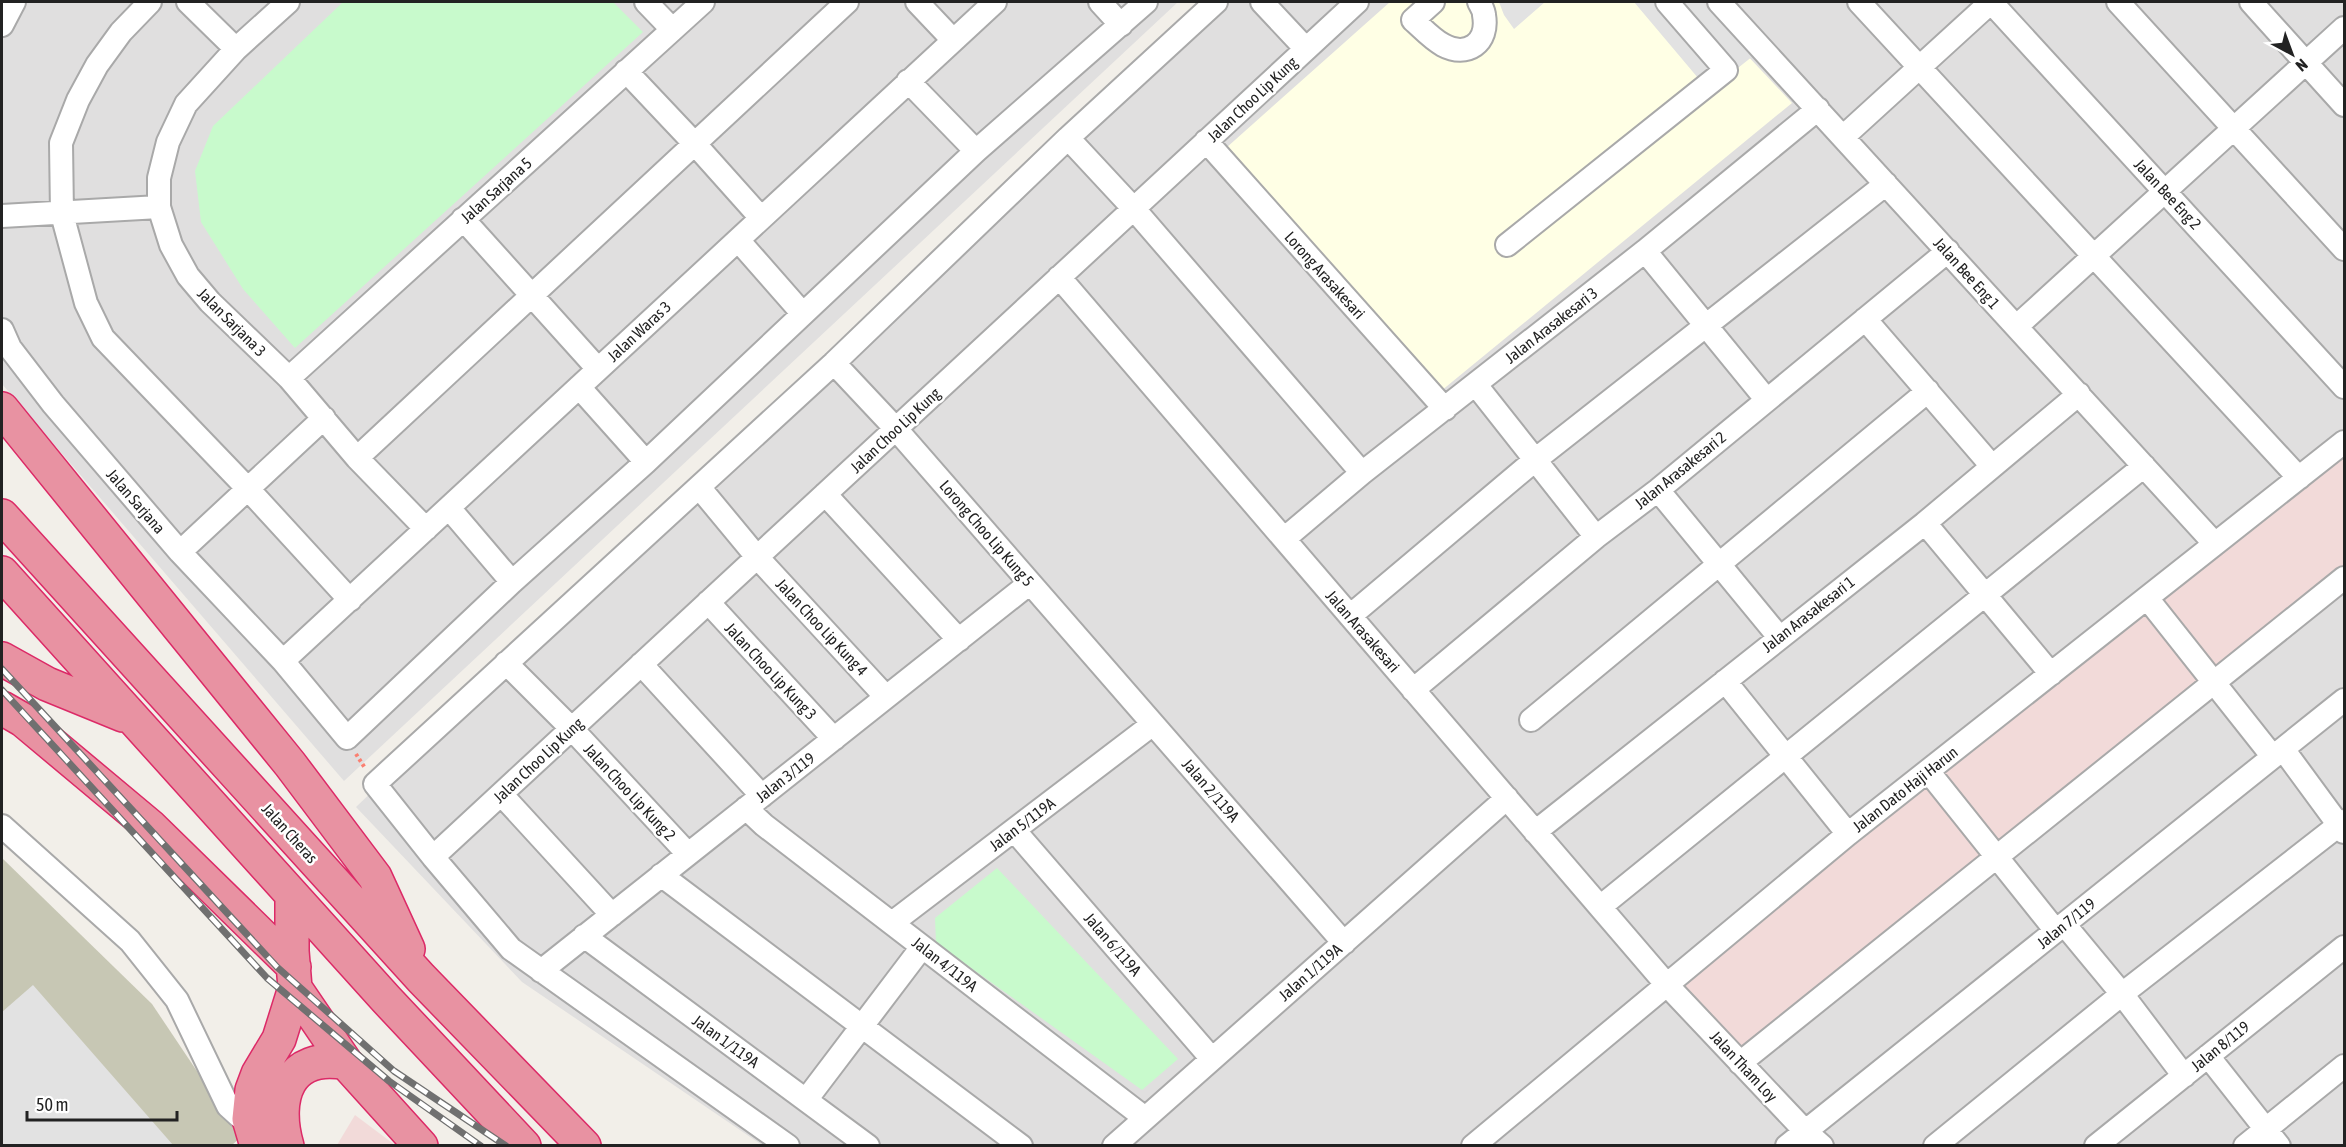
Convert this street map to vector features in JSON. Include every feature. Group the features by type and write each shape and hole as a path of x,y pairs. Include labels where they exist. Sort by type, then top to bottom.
{"highway":[{"path":"2,409 282,755 375,877 421,978"},
{"name":"Jalan Cheras","path":"6,518 421,978 584,1146"},
{"path":"2,573 292,895 524,1146"},
{"path":"2,659 47,684 131,718"},
{"path":"2,708 23,720 150,827 223,898 294,978 345,1064 421,1146"},
{"path":"223,898 292,895"},
{"path":"253,1132 252,1090 258,1074 279,1039 294,978 292,895"},
{"path":"287,1146 282,1116 287,1087 297,1073 312,1063 329,1060 345,1064"}],"street":[{"path":"2,25 14,2"},
{"path":"150,2 121,32 97,65 78,100 61,143 62,214 86,303 103,338 249,489 350,600"},
{"path":"188,2 236,49"},
{"name":"Jalan Sarjana 3","path":"288,2 236,49 186,104 168,142 159,178 159,207 171,245 188,276 210,302 289,378 357,458 426,529"},
{"path":"646,2 672,29"},
{"name":"Jalan Sarjana 5","path":"289,378 703,2"},
{"path":"357,458 847,2"},
{"path":"917,2 953,40"},
{"name":"Jalan Waras 3","path":"283,661 995,2"},
{"path":"1100,2 1121,25"},
{"path":"346,738 512,582 646,462 976,151 1146,2"},
{"path":"788,1146 511,949 375,784 834,363 1068,138 1216,2"},
{"path":"1262,2 1306,49"},
{"name":"Jalan Choo Lip Kung","path":"433,857 1357,2"},
{"path":"1433,2 1413,20 1442,44 1459,51 1475,46 1484,34 1484,15 1479,2"},
{"path":"1507,245 1726,70 1667,2"},
{"name":"Jalan Bee Eng 1","path":"1719,2 2215,544"},
{"path":"1859,2 2299,478"},
{"path":"1843,137 1991,2"},
{"name":"Jalan Bee Eng 2","path":"1991,2 2344,387"},
{"path":"2118,2 2344,249"},
{"path":"2251,2 2344,105"},
{"path":"2017,327 2344,28"},
{"path":"626,72 761,218"},
{"path":"908,81 976,151"},
{"name":"Jalan Arasakesari 3","path":"1284,539 1362,473 1645,251 1818,110"},
{"path":"1068,138 1134,209 1362,473"},
{"name":"Lorong Arasakesari","path":"1206,141 1445,409"},
{"path":"1350,616 1535,460 1886,184"},
{"path":"2,216 159,207"},
{"path":"463,219 598,369"},
{"path":"738,240 803,314"},
{"path":"1645,251 1766,399"},
{"name":"Jalan Arasakesari 2","path":"1413,690 1596,537 1658,490 1948,251"},
{"name":"Jalan Arasakesari","path":"1059,277 1667,985"},
{"path":"1865,319 1991,465"},
{"name":"Jalan Sarjana","path":"2,330 10,348 30,377 180,552 283,661 346,738"},
{"name":"Lorong Choo Lip Kung 5","path":"834,363 896,429 1079,637"},
{"path":"1476,385 1596,537"},
{"path":"579,387 646,462"},
{"path":"1531,720 1928,391"},
{"name":"Jalan Arasakesari 1","path":"1535,832 1925,522 2079,394"},
{"path":"180,552 324,418"},
{"name":"Jalan Dato Haji Harun","path":"1473,1146 1848,834 2344,442"},
{"path":"1600,907 2144,466"},
{"name":"Jalan Choo Lip Kung 4","path":"699,487 757,557 886,697"},
{"path":"1658,490 1779,638"},
{"path":"825,495 959,640"},
{"path":"449,508 512,582"},
{"path":"1925,522 2050,674"},
{"path":"1740,1063 2344,578"},
{"name":"Jalan 3/119","path":"541,971 1030,583"},
{"path":"1935,1146 2122,994 2343,826 2214,683 2147,598"},
{"name":"Jalan Choo Lip Kung 3","path":"708,602 834,739"},
{"name":"Jalan 2/119A","path":"1079,637 1344,942"},
{"name":"Jalan Choo Lip Kung 2","path":"506,663 572,729 688,855"},
{"name":"Jalan 4/119A","path":"641,664 754,802 764,825 1145,1118"},
{"path":"1725,681 1848,834"},
{"name":"Jalan 7/119","path":"1787,1146 1813,1138 2060,927 2344,700"},
{"name":"Jalan 5/119A","path":"892,923 1153,724"},
{"path":"1928,771 1997,857 2122,994 2184,1076"},
{"path":"501,794 612,915"},
{"name":"Jalan 1/119A","path":"1114,1146 1507,798"},
{"path":"2,826 130,941 177,1000 228,1106 253,1132"},
{"name":"Jalan 6/119A","path":"1014,830 1212,1059"},
{"path":"662,875 1021,1146"},
{"name":"Jalan 1/119A","path":"584,936 868,1146"},
{"path":"806,1100 922,946"},
{"name":"Jalan 8/119","path":"2096,1146 2344,947"},
{"name":"Jalan Tham Loy","path":"1667,985 1813,1138"},
{"path":"2208,1056 2272,1137"},
{"path":"2245,1146 2272,1137 2344,1066"}],"path":[{"path":"346,738 375,784"}],"shaded area":[{"path":"2,2 1178,2 344,781 2,384"},
{"path":"1209,2 2344,2 2344,1145 762,1145 522,982 356,807 906,279"},
{"path":"1390,2 1697,2 1792,103 1441,391 1226,148"},
{"path":"1499,2 1545,2 1514,29 1504,15"},
{"path":"1634,2 1702,2 1753,56 1709,91"},
{"path":"2344,452 2344,572 1743,1055 1677,985 1855,837"},
{"path":"2,858 152,1004 241,1137 232,1145 2,1145"},
{"path":"33,985 173,1145 2,1145 2,1012"},
{"path":"355,1115 395,1145 337,1145"}],"green space":[{"path":"343,2 613,2 643,32 295,348 243,289 201,222 195,171 213,126"},
{"path":"997,868 1178,1059 1142,1090 936,943 935,918"}],"railway":[{"path":"2,669 277,967 394,1071 506,1146"},
{"path":"2,690 267,978 389,1081 481,1146"}]}
